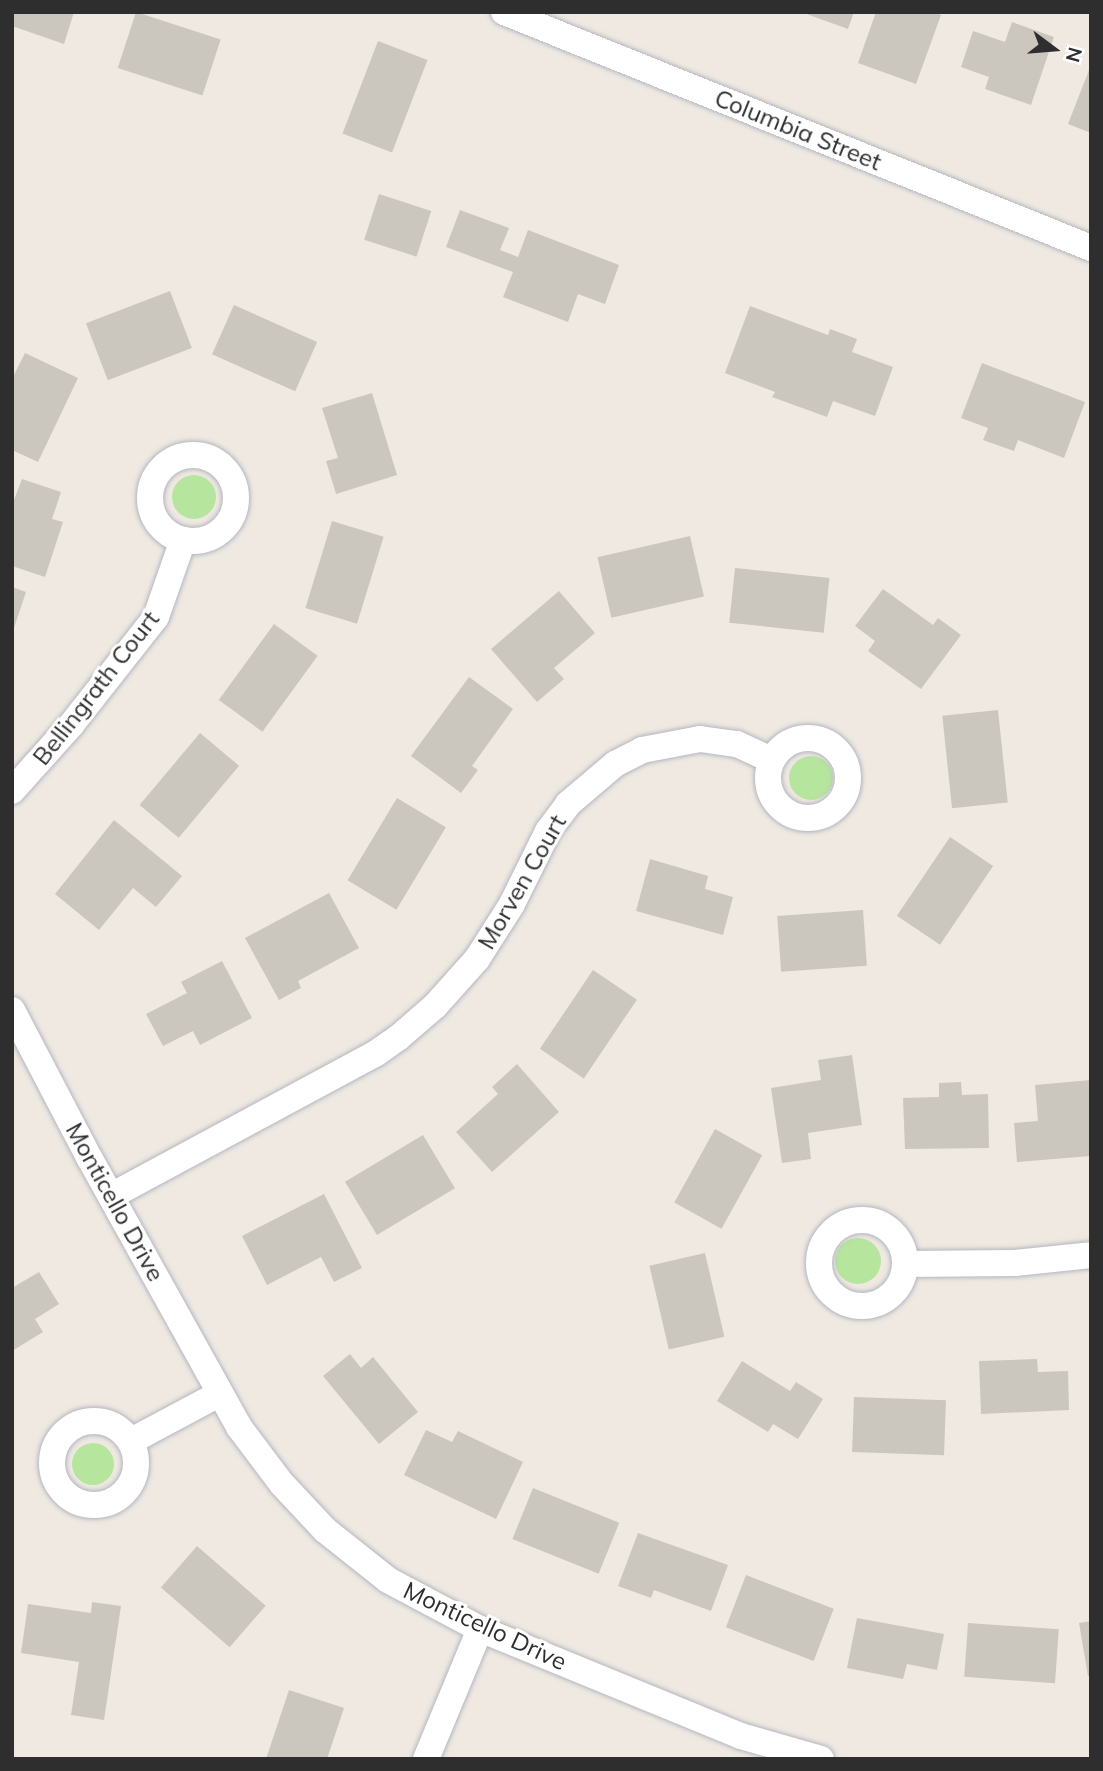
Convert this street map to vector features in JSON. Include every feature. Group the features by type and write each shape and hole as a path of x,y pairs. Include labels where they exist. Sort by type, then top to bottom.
{"street":[{"name":"Columbia Street","path":"504,12 1091,248"},
{"name":"Bellingrath Court","path":"12,791 71,725 156,617 183,540"},
{"name":"Morven Court","path":"111,1196 375,1054 398,1038 435,1006 477,959 512,904 548,831 568,804 615,764 642,750 700,739 737,744 772,760"},
{"name":"Monticello Drive","path":"12,1010 219,1394 250,1445 299,1504 325,1530 388,1580 480,1629 730,1732 821,1759"},
{"path":"905,1265 1015,1263 1091,1255"},
{"path":"131,1441 219,1394"},
{"path":"426,1759 480,1629"}],"green space":[{"path":"194,475 203,476 210,481 215,488 215,506 210,513 203,518 194,519 185,518 178,513 173,506 172,497 173,488 178,481 185,476"},
{"path":"811,756 827,762 833,778 827,794 811,800 795,794 789,778 795,762"},
{"path":"858,1238 874,1245 881,1261 874,1277 858,1284 842,1277 835,1261 842,1245"},
{"path":"93,1443 108,1449 114,1464 108,1479 93,1485 78,1479 72,1464 78,1449"}],"building":[{"path":"12,12 74,12 64,44 12,26"},
{"path":"136,12 221,40 202,96 118,68"},
{"path":"801,12 854,12 848,29"},
{"path":"876,12 933,12 941,15 916,84 858,63"},
{"path":"1012,22 1054,37 1031,105 985,89 989,77 961,67 973,31 1005,42"},
{"path":"378,41 427,60 392,152 343,133"},
{"path":"1091,65 1091,133 1068,124"},
{"path":"379,194 431,211 416,257 364,240"},
{"path":"460,210 509,228 500,250 518,257 528,230 619,265 605,304 578,294 568,322 503,297 513,272 446,247"},
{"path":"170,291 192,348 108,380 86,323"},
{"path":"234,305 317,342 295,391 212,354"},
{"path":"750,306 828,335 830,329 857,339 852,352 893,367 875,416 833,401 827,417 772,397 775,392 725,373"},
{"path":"25,353 78,378 38,462 12,450 12,379"},
{"path":"982,363 1085,402 1064,458 1018,440 1014,451 983,440 988,428 961,418"},
{"path":"372,393 397,475 336,494 326,461 338,458 322,408"},
{"path":"22,479 61,492 52,519 63,522 45,577 12,566 12,505"},
{"path":"332,521 384,537 357,624 305,608"},
{"path":"690,536 704,596 611,618 597,557"},
{"path":"735,568 829,578 824,633 729,623"},
{"path":"12,587 26,592 13,631 12,631"},
{"path":"883,589 933,625 938,618 961,635 921,689 868,651 875,641 855,626"},
{"path":"559,591 595,633 554,668 564,679 537,702 491,649"},
{"path":"274,624 318,656 262,732 219,700"},
{"path":"469,677 513,709 472,766 478,770 461,793 411,756"},
{"path":"998,710 1008,802 952,808 942,716"},
{"path":"200,733 239,766 179,838 140,805"},
{"path":"397,798 446,827 396,910 348,880"},
{"path":"114,820 182,876 156,907 133,888 99,930 55,894"},
{"path":"950,837 993,866 940,945 897,916"},
{"path":"650,859 708,876 705,889 733,897 723,935 636,911"},
{"path":"329,893 359,948 298,981 301,988 279,1000 245,938"},
{"path":"863,910 867,966 781,972 777,916"},
{"path":"222,961 252,1018 200,1045 193,1031 163,1046 146,1014 187,993 181,982"},
{"path":"593,970 637,1000 584,1078 540,1049"},
{"path":"852,1055 862,1125 808,1133 811,1159 782,1163 771,1088 821,1080 818,1060"},
{"path":"517,1064 559,1112 492,1172 456,1132 498,1094 492,1087"},
{"path":"1091,1080 1091,1156 1017,1162 1014,1123 1038,1121 1035,1085"},
{"path":"961,1082 962,1095 988,1094 989,1148 905,1149 903,1098 939,1097 939,1083"},
{"path":"715,1129 762,1155 722,1229 674,1202"},
{"path":"423,1135 455,1188 377,1235 345,1182"},
{"path":"324,1194 362,1268 334,1282 321,1257 267,1285 242,1236"},
{"path":"705,1253 724,1337 669,1350 649,1266"},
{"path":"39,1272 59,1304 35,1319 43,1332 12,1351 12,1288"},
{"path":"350,1354 361,1368 373,1357 418,1412 379,1444 323,1376"},
{"path":"1037,1359 1038,1372 1068,1371 1069,1410 981,1414 979,1361"},
{"path":"742,1361 790,1391 796,1382 823,1399 798,1439 773,1424 768,1432 717,1401"},
{"path":"854,1397 946,1400 944,1455 852,1452"},
{"path":"426,1430 452,1442 458,1431 523,1462 496,1519 404,1475"},
{"path":"533,1488 619,1523 599,1574 512,1539"},
{"path":"638,1533 728,1565 711,1611 654,1590 651,1598 618,1586"},
{"path":"197,1546 266,1606 230,1647 161,1588"},
{"path":"746,1575 834,1609 814,1661 726,1627"},
{"path":"92,1602 121,1606 104,1720 71,1715 79,1662 21,1653 28,1604 91,1613"},
{"path":"857,1618 944,1634 937,1670 907,1664 903,1679 847,1668"},
{"path":"1091,1621 1091,1676 1088,1676 1079,1623"},
{"path":"968,1623 1059,1629 1055,1683 964,1677"},
{"path":"289,1690 344,1708 327,1759 266,1759"}]}
